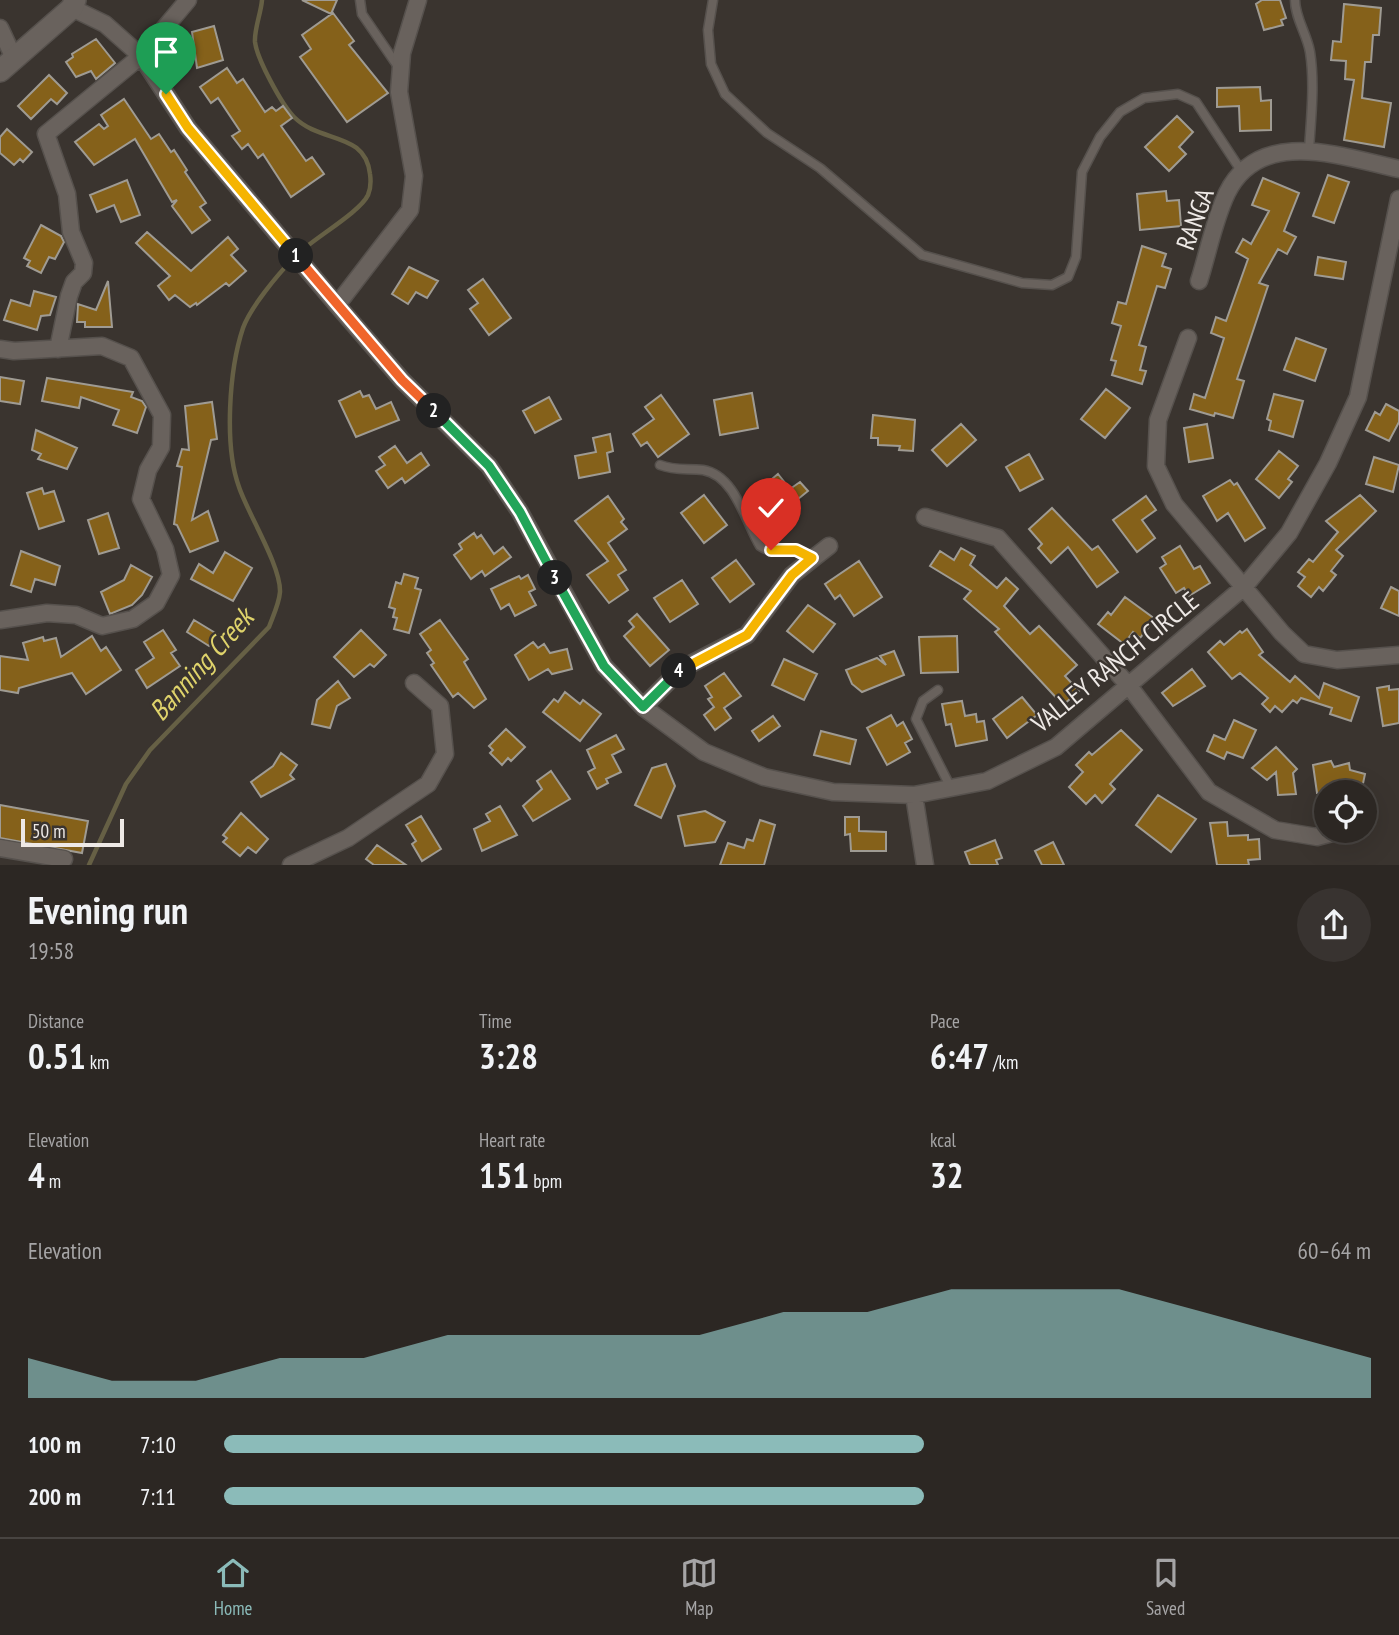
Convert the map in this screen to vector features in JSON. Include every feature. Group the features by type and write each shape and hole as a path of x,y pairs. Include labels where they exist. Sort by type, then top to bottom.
{"street":[{"path":"58,349 69,296 74,282 83,273 84,263 71,232 67,194 46,134 141,56 188,0"},
{"path":"337,305 410,210 414,176 399,92 402,54 418,0"},
{"path":"6,63 73,4"},
{"name":"VALLEY RANCH CIRCLE","path":"73,4 104,24 141,56 188,128 337,305 402,380 489,466 520,512 604,666 643,707 704,752 764,777 834,792 914,795 987,781 1056,747 1244,587 1289,533 1328,463 1358,397 1399,199"},
{"path":"0,28 6,63"},
{"name":"RANGA","path":"1199,281 1227,192 1242,172 1266,155 1309,150 1399,169"},
{"path":"1188,338 1157,420 1156,466 1174,504 1304,654 1337,660 1399,655"},
{"path":"0,349 102,346 131,358 162,415 161,447 148,470 142,499 165,548 171,575 156,603 133,619 102,626 76,615 47,613 0,620"},
{"path":"925,517 998,538 1129,686 1209,792 1275,830 1314,836"},
{"path":"643,707 681,669 747,635 792,575 829,546"},
{"path":"290,865 348,838 428,785 445,754 440,706 414,682"},
{"path":"914,795 925,865"},
{"path":"0,848 64,859"}],"lane":[{"path":"360,0 362,14 401,71"},
{"path":"713,0 708,30 711,64 725,94 767,133 820,168 922,256 1022,283 1052,285 1068,277 1076,257 1082,172 1100,137 1119,113 1144,97 1178,94 1196,102 1242,172"},
{"path":"1295,0 1296,14 1310,52 1312,99 1309,150"},
{"path":"660,465 671,470 712,473 731,491 760,546 771,550 796,550 812,558"},
{"path":"937,690 923,701 916,719 951,788"}],"building":[{"path":"302,0 337,0 331,14"},
{"path":"1262,0 1280,0 1286,18 1281,20 1283,25 1264,30 1256,4"},
{"path":"1344,4 1381,8 1379,35 1373,35 1371,62 1365,62 1362,98 1391,103 1384,147 1344,140 1354,80 1345,79 1346,61 1331,60 1333,41 1341,42"},
{"path":"333,13 354,41 349,45 388,93 347,122 300,57 311,49 302,35"},
{"path":"214,26 223,60 197,68 192,32"},
{"path":"96,39 115,63 96,79 91,71 76,77 66,62 73,57 72,54"},
{"path":"227,68 237,83 243,79 265,112 272,107 276,111 283,106 292,118 281,126 306,161 312,157 324,174 291,197 263,154 258,158 248,144 242,149 232,136 240,131 218,98 211,103 200,87"},
{"path":"49,75 67,93 57,104 51,99 31,119 18,106"},
{"path":"1260,87 1261,101 1271,100 1271,130 1240,131 1239,106 1217,107 1217,88"},
{"path":"124,99 151,139 159,134 171,152 174,150 206,203 200,207 210,220 192,233 172,206 177,200 172,202 135,139 94,165 75,142 99,124 104,129 108,126 101,115"},
{"path":"1177,116 1193,132 1179,147 1186,154 1169,171 1145,147"},
{"path":"7,129 32,152 23,162 20,159 14,165 0,153 0,137"},
{"path":"1328,175 1349,182 1334,223 1313,216"},
{"path":"1263,178 1299,193 1284,231 1296,237 1287,254 1278,249 1259,283 1268,286 1237,379 1244,381 1233,418 1215,413 1214,416 1190,409 1194,394 1205,398 1224,338 1211,333 1216,317 1226,321 1248,259 1236,252 1243,239 1251,244 1269,211 1252,205"},
{"path":"127,180 140,215 121,222 114,205 97,212 90,195"},
{"path":"1166,191 1167,201 1179,200 1181,226 1140,230 1137,194"},
{"path":"41,225 61,236 64,242 55,259 49,257 41,273 27,266 30,261 24,258"},
{"path":"147,232 191,271 228,237 238,249 231,255 246,271 229,286 226,283 197,305 196,303 190,307 175,295 169,300 158,286 170,276 136,243"},
{"path":"1142,246 1166,254 1162,266 1171,269 1165,288 1157,286 1139,345 1146,347 1140,370 1146,371 1142,384 1112,375 1116,361 1111,360 1121,326 1112,323 1118,302 1126,304"},
{"path":"1318,257 1346,262 1343,279 1315,275"},
{"path":"409,267 438,281 427,298 416,292 408,304 392,294"},
{"path":"483,279 511,318 489,335 470,309 478,303 468,290"},
{"path":"108,281 112,327 85,327 85,322 77,322 78,304 96,310"},
{"path":"34,291 56,297 50,315 41,316 37,330 4,320 11,300 30,306"},
{"path":"1296,338 1326,349 1315,381 1284,370"},
{"path":"0,377 24,381 20,404 0,401"},
{"path":"47,378 133,392 131,397 142,401 146,407 137,433 113,425 119,410 81,397 79,408 42,401"},
{"path":"1106,389 1130,408 1105,438 1081,419"},
{"path":"360,391 363,397 369,395 376,409 391,402 399,420 356,437 339,401"},
{"path":"752,393 758,428 720,435 714,400"},
{"path":"1274,394 1303,401 1293,437 1269,430 1271,421 1267,419"},
{"path":"661,395 689,434 658,457 647,442 641,446 633,434 654,419 645,407"},
{"path":"549,397 561,419 535,433 523,411"},
{"path":"212,402 217,439 211,440 192,520 208,511 218,541 190,552 177,525 174,524 182,467 177,466 182,449 189,450 185,406"},
{"path":"1386,404 1399,411 1399,422 1389,441 1366,430 1375,412 1380,415"},
{"path":"873,415 915,420 913,451 899,450 900,446 878,445 878,438 871,438"},
{"path":"961,424 976,440 947,466 932,450"},
{"path":"1207,424 1213,458 1189,462 1184,428"},
{"path":"36,430 77,448 67,469 38,459 41,454 32,450"},
{"path":"610,434 613,451 607,453 610,472 579,478 575,456 596,452 593,438"},
{"path":"395,446 407,463 421,453 429,465 405,483 402,478 388,488 376,471 385,465 379,457"},
{"path":"1279,451 1298,466 1288,479 1292,482 1279,498 1256,479"},
{"path":"1029,454 1043,479 1020,491 1006,467"},
{"path":"1374,457 1399,465 1393,492 1366,484"},
{"path":"778,474 790,489 800,482 808,491 782,512 772,499 765,505 755,493"},
{"path":"1230,480 1234,485 1237,483 1265,528 1245,541 1228,513 1217,521 1203,496"},
{"path":"42,488 44,494 54,491 64,521 39,529 27,493"},
{"path":"704,495 727,525 704,543 681,513"},
{"path":"1360,495 1376,511 1336,550 1343,556 1331,571 1336,575 1323,591 1319,587 1311,597 1298,586 1305,577 1298,572 1309,559 1313,562 1338,532 1326,521"},
{"path":"608,496 624,519 621,522 627,529 608,543 626,570 618,575 628,590 609,603 587,575 608,561 575,521"},
{"path":"1146,496 1156,510 1142,520 1155,538 1137,552 1113,520"},
{"path":"1052,508 1092,550 1098,546 1118,572 1097,587 1068,547 1051,563 1038,548 1042,544 1029,529"},
{"path":"108,513 119,548 99,554 88,520"},
{"path":"474,533 477,538 481,535 494,554 503,547 511,557 485,576 482,571 471,579 454,555 462,549 459,544"},
{"path":"1180,546 1194,569 1200,566 1210,583 1189,596 1184,588 1176,593 1160,568 1166,564 1162,557"},
{"path":"961,548 975,556 970,565 997,588 1006,578 1018,589 1004,606 1030,634 1039,626 1077,665 1065,676 1079,691 1063,705 995,632 999,629 964,599 971,591 930,566 940,551 954,560"},
{"path":"21,551 60,566 55,585 35,579 31,592 11,585"},
{"path":"225,552 252,568 233,601 191,579 199,564 213,573"},
{"path":"736,560 754,584 730,602 712,578"},
{"path":"859,561 882,597 854,616 840,595 835,599 825,584"},
{"path":"131,565 152,577 142,595 132,605 110,614 101,592 124,580"},
{"path":"404,574 418,578 415,588 421,590 409,633 394,629 397,618 393,617 395,609 389,607 396,582 401,584"},
{"path":"528,575 535,589 529,592 536,605 515,616 509,604 501,609 491,589 519,576 521,579"},
{"path":"682,580 698,604 670,622 654,598"},
{"path":"1391,587 1399,591 1399,616 1381,608"},
{"path":"1125,597 1155,619 1140,638 1133,632 1124,644 1098,624 1108,612 1111,615"},
{"path":"808,605 835,624 813,652 787,631"},
{"path":"637,614 669,650 650,666 624,636 634,627 629,621"},
{"path":"194,620 217,634 209,646 187,632"},
{"path":"440,620 468,659 464,662 486,699 474,708 458,693 453,697 431,665 434,663 427,653 431,650 420,634"},
{"path":"1247,629 1263,652 1259,655 1290,682 1295,676 1319,698 1324,683 1359,697 1351,721 1330,714 1332,708 1301,698 1297,703 1293,700 1282,712 1275,706 1270,712 1262,704 1268,698 1240,673 1232,679 1208,652 1220,641 1224,645 1240,631 1242,633"},
{"path":"163,630 176,650 171,653 180,666 147,688 136,670 154,658 144,642"},
{"path":"361,630 386,655 374,667 370,664 354,677 334,657"},
{"path":"92,636 101,651 106,647 121,670 86,694 72,673 19,688 18,693 0,690 0,656 28,660 23,643 43,637 44,641 56,638 61,657"},
{"path":"957,636 958,672 921,673 919,637"},
{"path":"533,642 538,648 544,644 550,653 567,649 572,669 552,674 548,669 529,680 515,655"},
{"path":"894,651 904,675 862,692 852,684 846,670 877,658 886,665 880,656"},
{"path":"784,659 817,674 804,700 772,685"},
{"path":"1192,669 1205,686 1173,706 1162,693"},
{"path":"724,673 741,696 724,708 731,718 715,730 704,715 714,707 708,699 712,697 705,686"},
{"path":"338,681 350,698 337,706 330,728 312,724 317,700"},
{"path":"1389,686 1389,690 1399,689 1399,723 1383,726 1377,688"},
{"path":"565,692 580,704 583,700 601,714 580,741 543,712 554,699 558,702"},
{"path":"1022,697 1037,715 1007,738 993,719"},
{"path":"962,701 965,716 976,714 977,722 984,721 987,740 956,746 951,724 946,725 942,704"},
{"path":"891,715 897,726 903,722 912,739 905,743 910,752 887,765 867,728"},
{"path":"773,716 780,726 759,741 752,731"},
{"path":"1234,720 1256,730 1243,758 1227,752 1224,759 1207,751 1214,735 1225,740"},
{"path":"506,729 525,747 511,761 508,758 502,765 490,753 493,750 489,746"},
{"path":"1121,730 1142,750 1110,784 1115,789 1102,803 1095,795 1086,804 1069,787 1083,772 1076,765 1089,752 1092,755"},
{"path":"821,731 856,740 850,764 814,755"},
{"path":"616,735 624,749 612,755 621,772 606,779 608,783 597,789 588,772 595,768 587,750"},
{"path":"1276,747 1297,769 1293,773 1296,794 1278,795 1276,772 1267,780 1252,768"},
{"path":"281,753 297,765 290,775 294,779 261,797 251,782 273,766"},
{"path":"1331,761 1334,767 1349,763 1350,770 1365,774 1364,780 1315,780 1313,765"},
{"path":"666,764 675,786 661,818 635,805 652,768"},
{"path":"551,771 570,799 533,821 523,806 542,789 537,781"},
{"path":"1158,795 1196,819 1171,852 1136,825"},
{"path":"0,805 88,821 82,853 0,838"},
{"path":"500,806 517,835 482,851 474,829 490,821 486,814"},
{"path":"705,811 725,822 715,842 685,846 678,816"},
{"path":"241,813 268,839 256,853 248,847 240,856 223,842 227,838 223,835"},
{"path":"421,816 441,849 422,861 412,844 416,841 406,825"},
{"path":"845,817 859,817 859,831 886,832 886,851 851,851 850,834 845,835"},
{"path":"760,820 775,825 764,865 720,865 728,843 744,848 747,839 753,841"},
{"path":"1227,822 1228,836 1248,835 1248,840 1259,839 1260,859 1248,860 1249,865 1217,865 1210,823"},
{"path":"995,840 1002,858 996,860 998,865 970,865 965,852"},
{"path":"1053,842 1064,865 1042,865 1035,851"},
{"path":"377,845 406,865 374,865 366,859"}],"waterway":[{"name":"Banning Creek","path":"262,0 255,42 265,70 283,103 294,117 305,125 351,144 360,151 370,174 370,190 363,202 299,253"},
{"name":"Banning Creek","path":"89,865 126,784 150,750 269,627 277,605 280,592 275,568 243,498 234,470 230,408 234,365 243,328 258,301 293,259"}],"route":[{"path":"166,94 188,128 402,380 489,466 520,512 604,666 643,707 681,669 747,635 792,575 812,558 796,550 771,550"}]}
